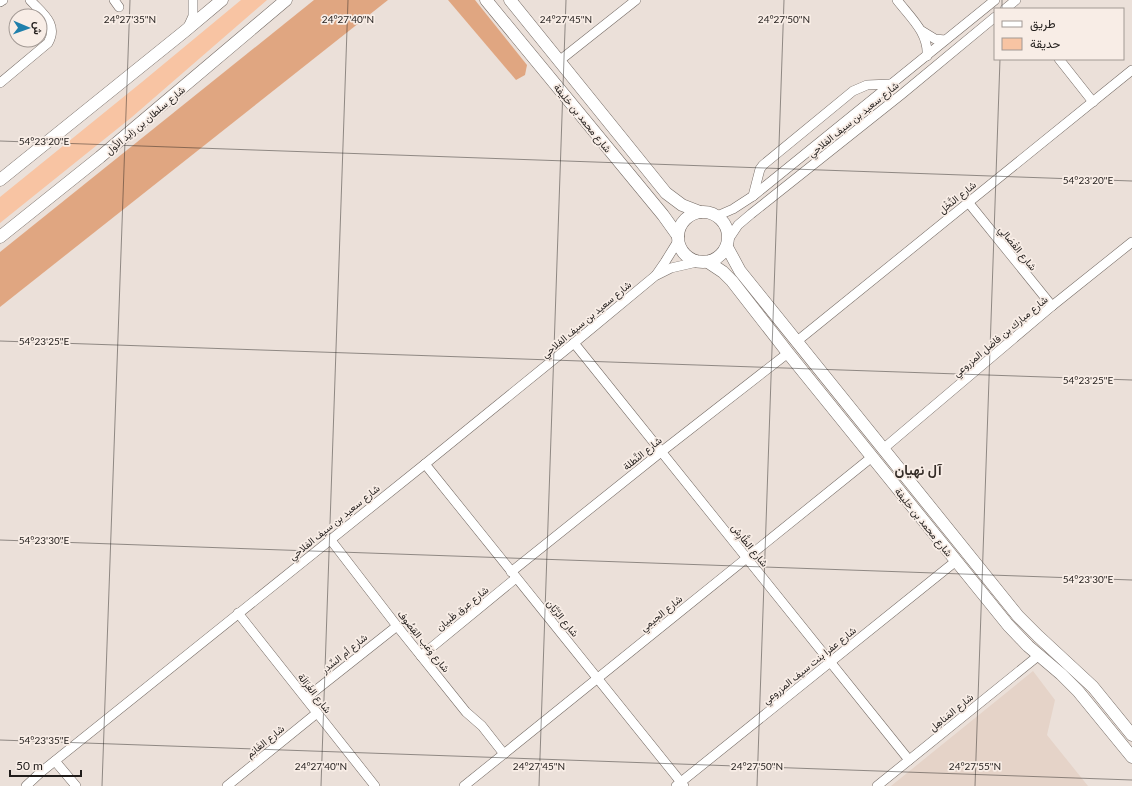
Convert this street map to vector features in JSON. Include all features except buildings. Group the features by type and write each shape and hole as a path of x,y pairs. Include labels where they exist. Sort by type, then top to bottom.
{"main road":[{"path":"0,180 222,0"},
{"name":"شارع سلطان بن زايد الأول","path":"0,236 100,158 286,0"},
{"name":"شارع محمد بن خليفة","path":"486,0 663,215 678,238"},
{"name":"شارع محمد بن خليفة","path":"510,0 666,193 682,205 700,212"},
{"path":"700,212 709,212 717,216 724,222 728,230 728,243 719,257 703,262 690,259 684,254 680,248 678,238 679,229 682,223 693,214 700,212"},
{"name":"شارع محمد بن خليفة","path":"728,243 740,271 1018,616 1093,688 1132,735"},
{"name":"شارع محمد بن خليفة","path":"703,262 723,272 732,281 788,353 1008,625 1038,656 1061,674 1078,691 1132,757"}],"street":[{"path":"0,83 44,47 51,38 52,32 48,20 30,0"},
{"path":"187,29 193,16 193,0"},
{"path":"559,61 636,0"},
{"path":"897,0 921,30 927,45 927,56"},
{"name":"شارع سعيد بن سيف الفلاحي","path":"717,216 733,209 753,196 995,0"},
{"name":"شارع سعيد بن سيف الفلاحي","path":"728,243 738,226 751,214 902,94 994,18"},
{"path":"921,30 935,39 945,40"},
{"path":"1060,60 1093,102"},
{"name":"شارع النَّخْل","path":"796,342 1132,70"},
{"name":"شارع سعيد بن سيف الفلاحي","path":"753,196 762,164 860,87 891,84"},
{"name":"شارع القْصَالِي","path":"968,202 1052,306"},
{"name":"شارع سعيد بن سيف الفلاحي","path":"26,786 655,276 665,262 678,238"},
{"name":"شارع مبارك بن فاضل المزروعي","path":"883,449 1052,306 1132,242"},
{"name":"شارع سعيد بن سيف الفلاحي","path":"655,276 675,267 703,262"},
{"name":"شارع الطَّارِش","path":"574,343 909,760"},
{"name":"شارع النَّطلة","path":"514,575 661,452 788,353"},
{"name":"شارع الجيمي","path":"464,786 872,457"},
{"name":"شارع الرَّيَّان","path":"425,464 597,678 680,785"},
{"name":"شارع وَعَب القِصُوف","path":"330,539 466,712 482,726 504,754"},
{"name":"شارع عفرا بنت سيف المزروعي","path":"680,785 956,561"},
{"name":"شارع عِرق ظَبيان","path":"421,656 514,575"},
{"name":"شارع الغَزَالَة","path":"238,613 375,786"},
{"name":"شارع أم السِّدِر","path":"306,698 397,626"},
{"name":"شارع المَناهِل","path":"877,786 1038,656"},
{"name":"شارع الغَانِم","path":"227,786 317,713"},
{"path":"55,761 76,786"}],"shaded area":[{"path":"314,0 388,0 0,307 0,252"},
{"path":"448,0 475,0 527,65 525,75 516,80"},
{"path":"1033,671 1055,700 1047,735 1088,786 891,786"}],"green space":[{"path":"241,0 267,0 132,117 0,223 0,197"}],"district":[{"name":"آل نهيان","path":"918,470"}]}
